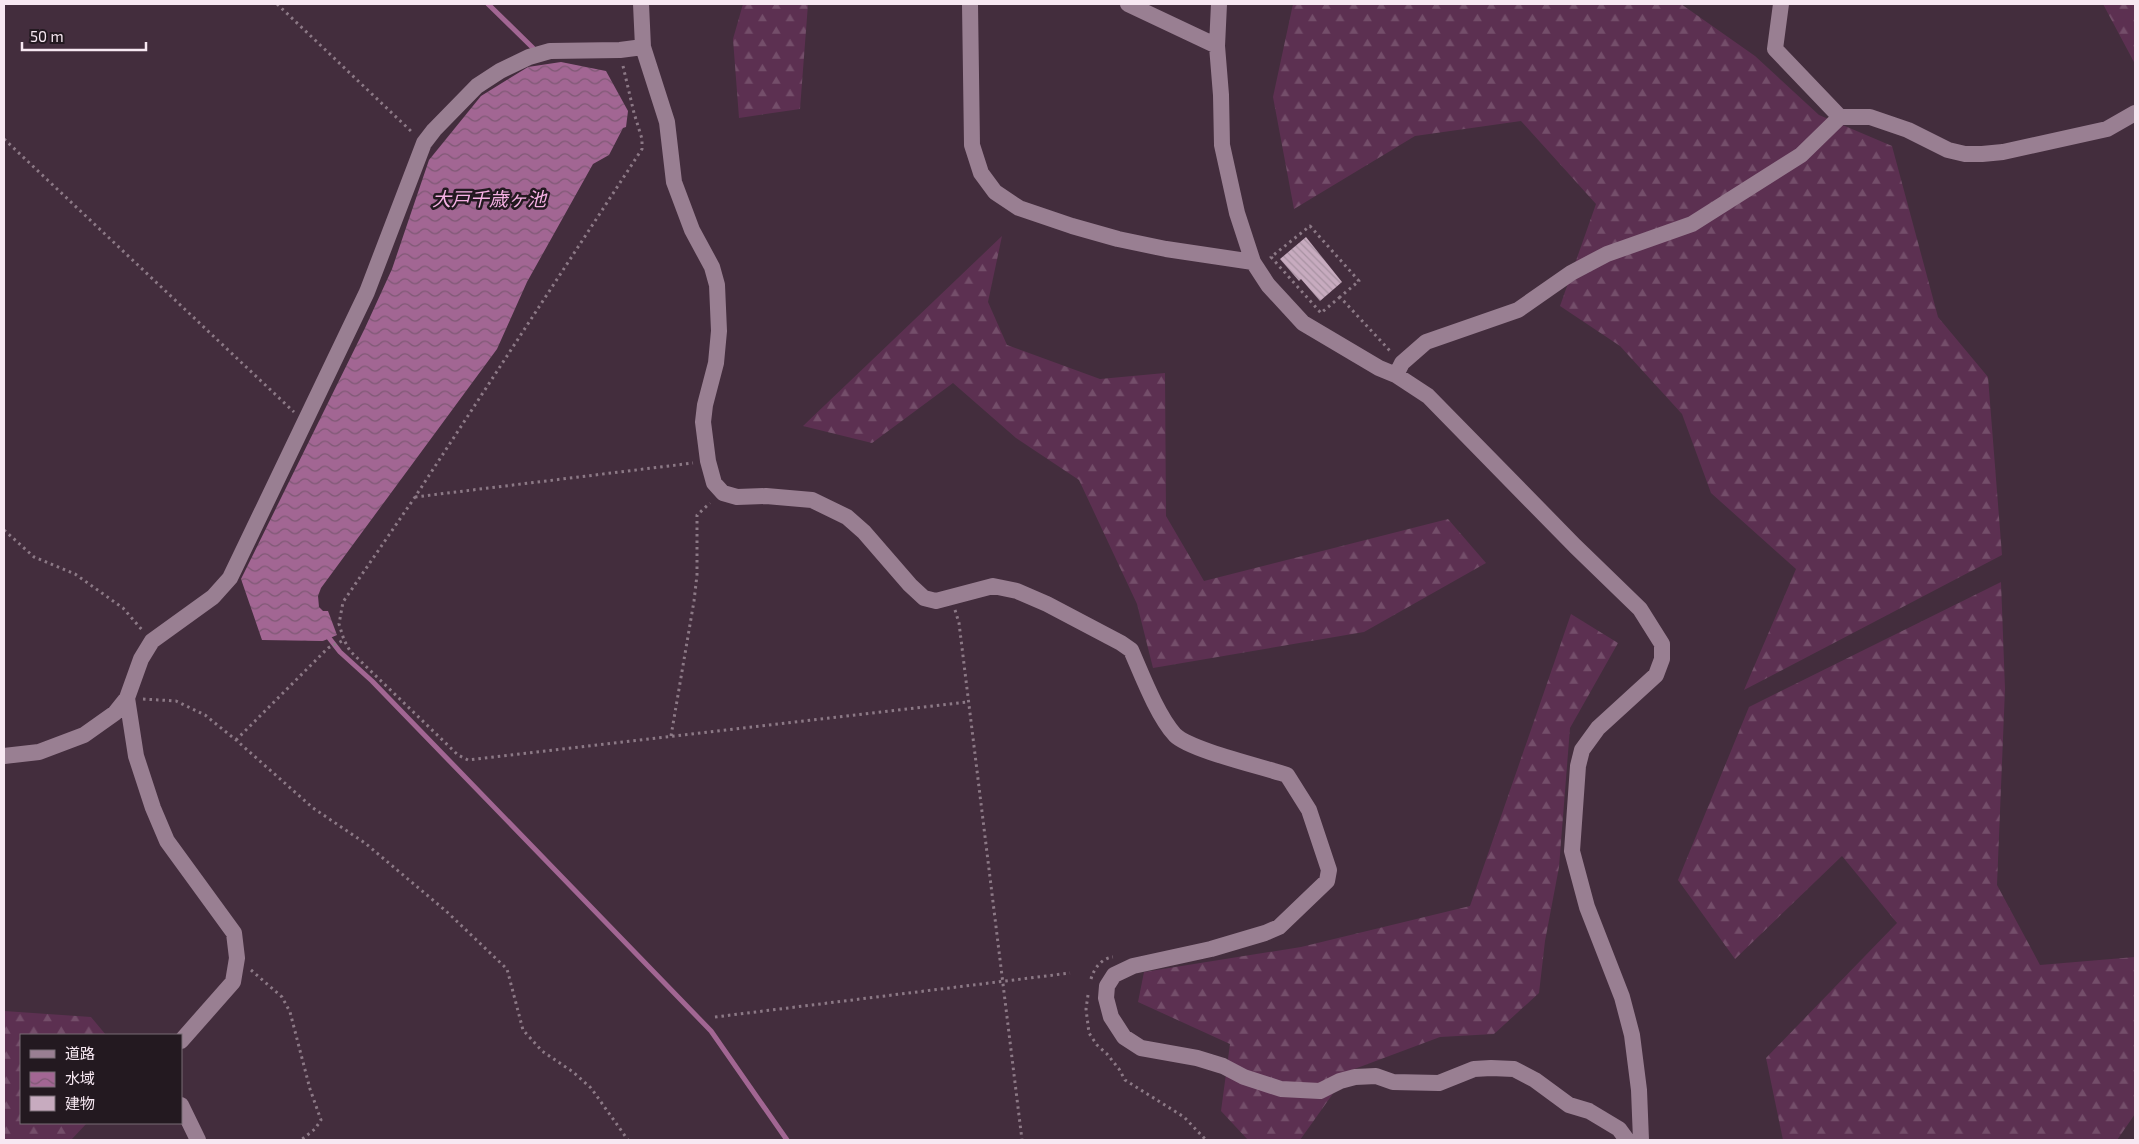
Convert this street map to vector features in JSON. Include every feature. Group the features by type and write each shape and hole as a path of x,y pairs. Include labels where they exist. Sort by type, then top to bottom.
{"street":[{"path":"641,4 643,47 667,122 674,182 692,230 712,267 718,285 719,331 716,363 705,405 703,422 708,461 714,483 723,493 737,497 766,496 812,500 847,517 864,532 910,585 924,598 936,601 993,586 1017,591 1047,604 1121,643 1131,650 1166,722 1176,736 1195,746 1287,775 1309,810 1329,870 1327,882 1279,926 1265,933 1211,948 1132,966 1114,975 1108,986 1106,998 1111,1017 1124,1037 1141,1048 1197,1058 1223,1066 1244,1077 1281,1089 1320,1091 1340,1081 1355,1077 1376,1076 1393,1082 1439,1083 1474,1069 1514,1069 1535,1080 1568,1105 1589,1110 1619,1129 1627,1140"},
{"path":"970,4 972,145 980,174 995,192 1019,208 1118,239 1166,249 1253,262"},
{"path":"1128,4 1217,46"},
{"path":"1219,4 1217,46 1222,95 1222,145 1237,213 1253,262 1268,285 1303,323 1380,368 1399,369 1640,609 1662,644 1662,659 1656,675 1598,728 1582,750 1578,766 1572,851 1587,907 1622,997 1632,1035 1639,1090 1641,1140"},
{"path":"1781,4 1775,49 1840,117"},
{"path":"4,756 39,752 84,734 115,713 127,698 141,659 152,641 213,597 230,578 366,292 424,143 434,130 477,86 500,71 529,57 550,51 620,50 643,47"},
{"path":"1399,369 1426,342 1518,310 1571,273 1607,254 1692,224 1801,155 1840,117 1870,117 1908,130 1948,150 1965,154 1982,154 2003,152 2107,129 2135,113"},
{"path":"127,698 136,756 167,841 234,933 237,959 233,982 182,1040"},
{"path":"182,1107 198,1140"}],"path":[{"path":"278,4 424,143"},
{"path":"620,50 634,113 642,139 642,149 415,497 343,602 339,624 343,640 350,651 458,755 468,760 967,702"},
{"path":"4,139 305,423"},
{"path":"1310,226 1359,281 1340,297 1321,313 1271,257 1310,226"},
{"path":"1340,297 1399,369"},
{"path":"415,497 708,461"},
{"path":"671,736 694,601 697,575 697,515 723,493"},
{"path":"4,530 34,557 75,574 123,608 152,641"},
{"path":"952,598 959,623 967,702 1022,1140"},
{"path":"236,740 328,648 343,640"},
{"path":"127,698 176,701 205,715 313,808 366,843 446,911 507,969 524,1030 542,1052 573,1072 591,1088 628,1140"},
{"path":"237,959 271,986 282,997 290,1012 310,1089 321,1120 315,1129 301,1140"},
{"path":"714,1017 1070,973"}],"green space":[{"path":"743,4 808,4 800,109 739,118 733,39"},
{"path":"1293,4 1681,4 1755,56 1819,115 1892,146 1938,317 1988,377 2002,555 1744,690 1796,569 1711,493 1682,414 1620,346 1560,306 1596,204 1521,121 1415,136 1294,209 1273,97"},
{"path":"2103,4 2135,4 2135,64"},
{"path":"1002,236 988,302 1007,345 1100,379 1165,373 1166,516 1204,581 1448,519 1486,563 1364,632 1153,668 1137,604 1079,480 1016,438 953,383 872,443 803,426"},
{"path":"2001,582 2005,689 1997,885 2040,965 2135,957 2135,1114 2117,1140 1783,1140 1766,1058 1897,923 1842,856 1735,959 1678,880 1749,707"},
{"path":"1571,614 1618,643 1570,728 1559,867 1545,941 1539,993 1494,1034 1440,1037 1349,1071 1300,1140 1248,1140 1221,1111 1230,1044 1138,1002 1144,972 1301,947 1470,906"},
{"path":"4,1011 91,1017 105,1034 20,1034 20,1124 86,1124 71,1140 4,1140"}],"water":[{"name":"大戸千歳ヶ池","path":"561,62 606,71 628,111 626,127 623,128 609,155 593,164 527,282 497,349 321,588 318,596 319,607 323,611 328,611 337,635 323,641 262,640 241,579 365,328 392,269 429,160 481,96 528,67"}],"building":[{"path":"1306,237 1342,282 1320,301 1280,259"}],"waterway":[{"path":"488,4 533,48"},
{"path":"326,634 340,652 372,681 711,1031 787,1140"}]}
